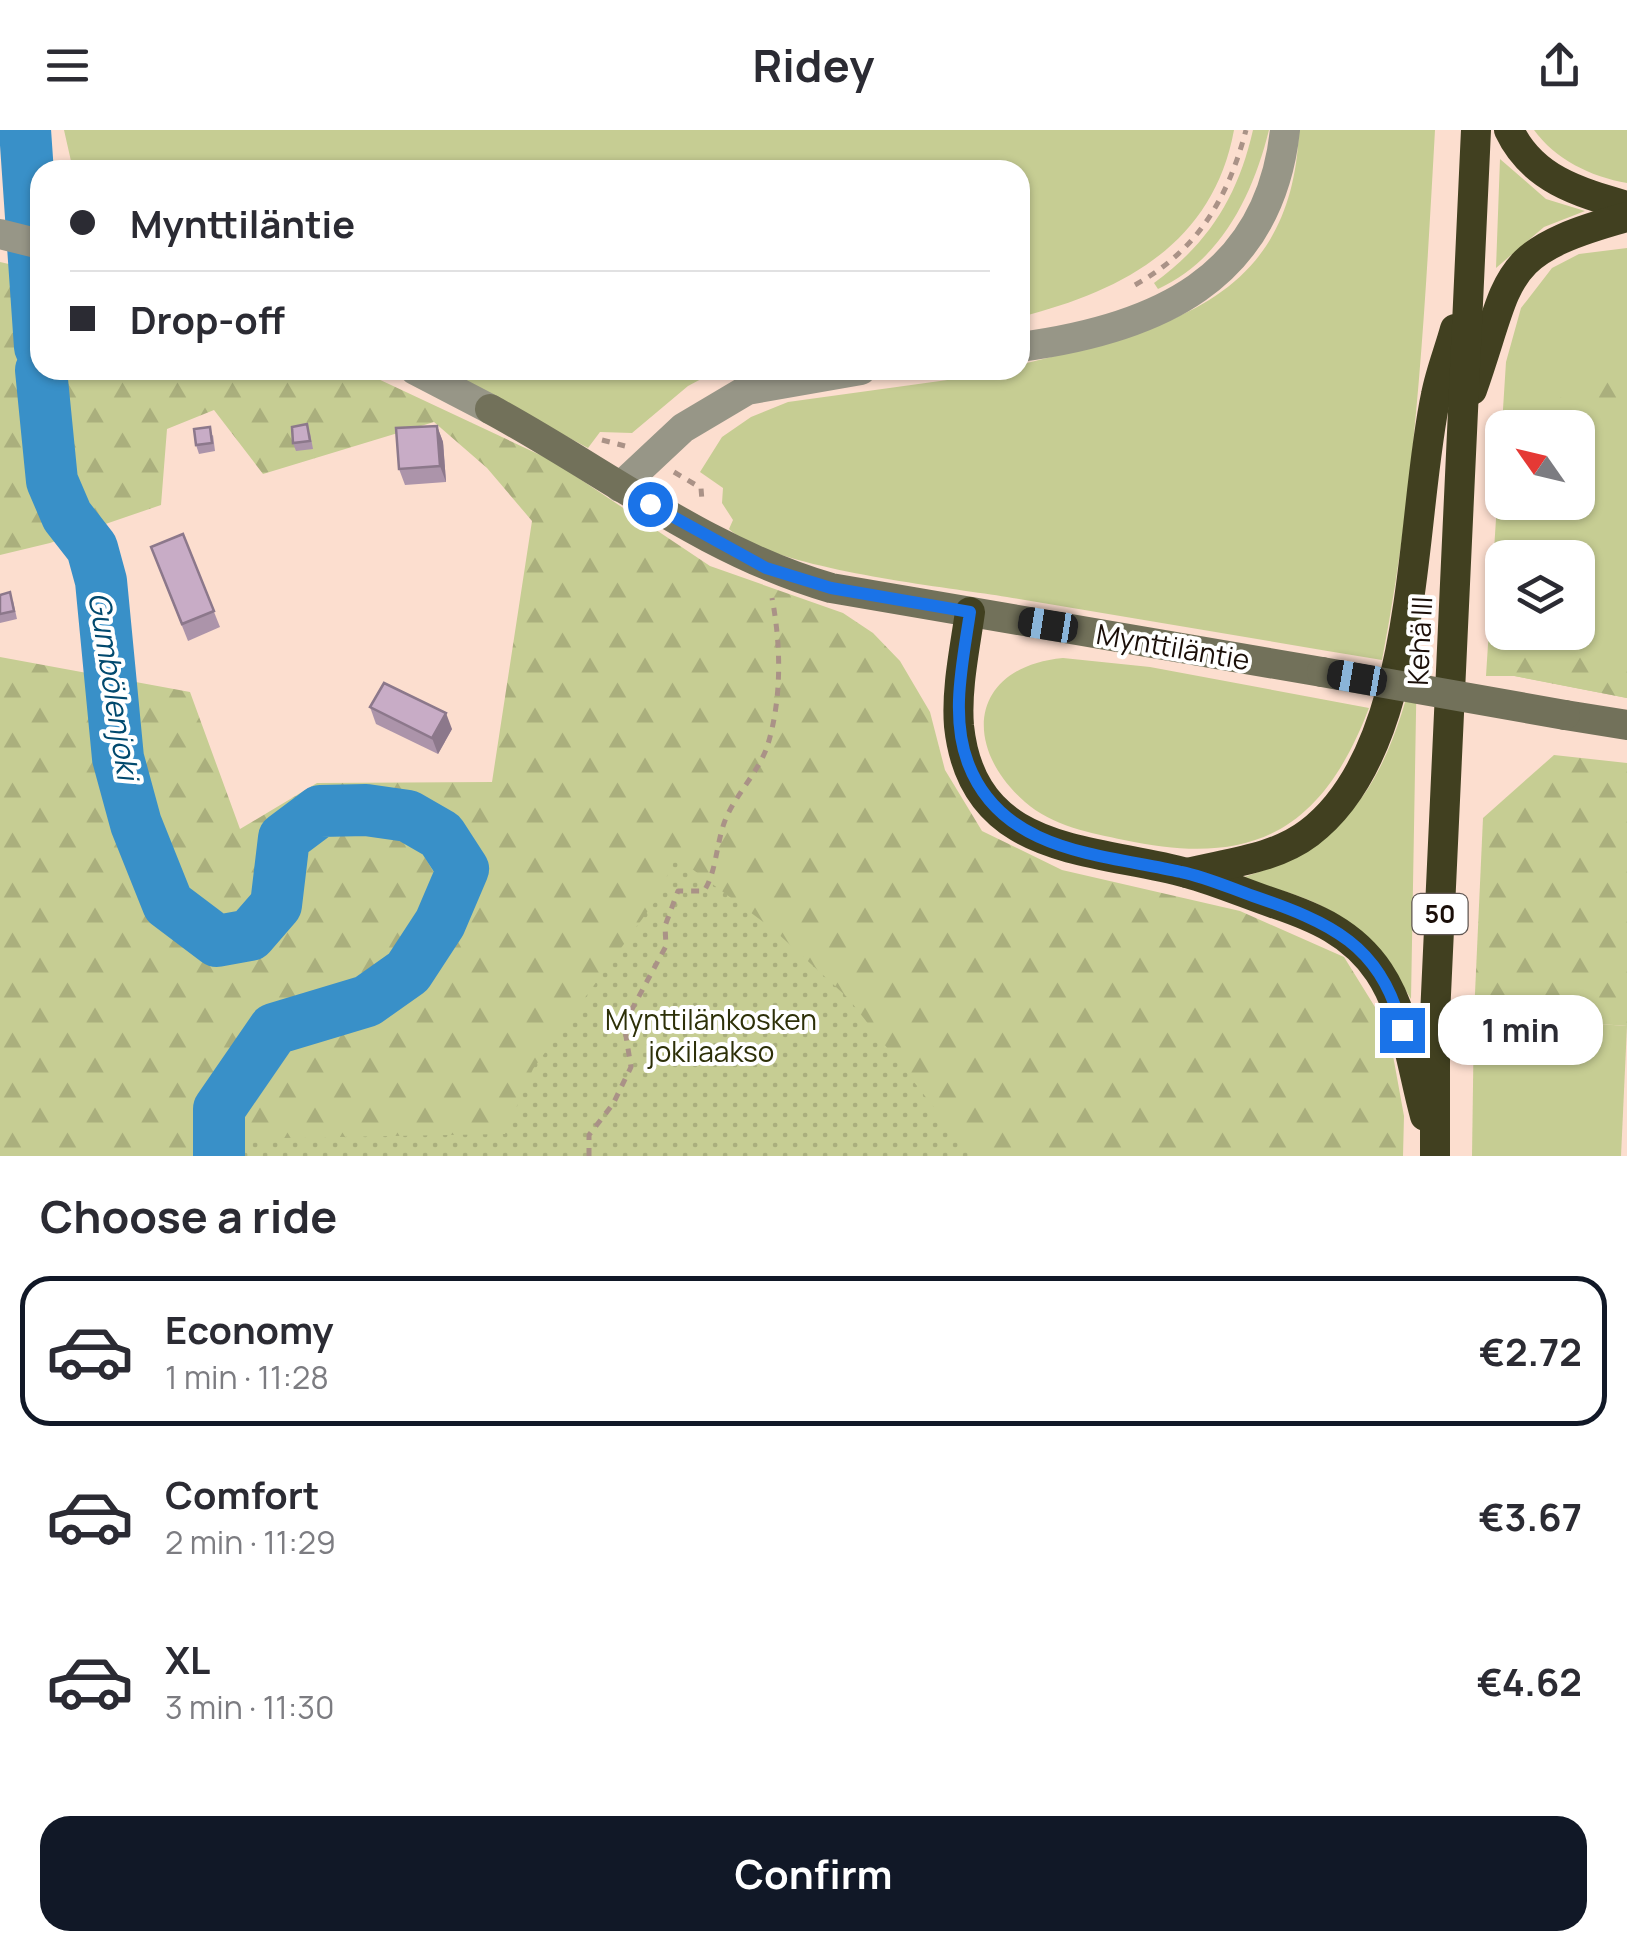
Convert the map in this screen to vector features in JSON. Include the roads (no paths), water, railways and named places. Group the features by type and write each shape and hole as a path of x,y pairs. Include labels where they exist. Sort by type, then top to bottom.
{"highway":[{"name":"Kehä III","path":"1434,1154 1435,1016 1476,130"},
{"path":"1510,130 1520,154 1548,178 1627,206"},
{"path":"1463,416 1495,312 1526,257 1570,232 1627,217"},
{"path":"1185,873 1273,852 1308,834 1336,807 1362,764 1383,715 1405,628 1436,395 1468,288"},
{"path":"970,612 959,725 968,763 984,794 1007,819 1066,850 1185,873 1321,920 1350,939 1378,970 1396,1003 1434,1154"}],"street":[{"path":"1030,345 1074,340 1156,312 1202,286 1236,258 1256,227 1272,188 1285,130"},
{"path":"2,235 30,242"},
{"name":"Mynttiläntie","path":"435,380 766,568 831,588 1627,726"},
{"path":"620,487 682,428 747,390 804,380"}],"waterway":[{"name":"Gumbölenjoki","path":"25,130 30,202"},
{"name":"Gumbölenjoki","path":"42,380 52,481 67,516 92,548 101,581 118,758 136,824 168,904 217,941 250,935 276,905 284,838 320,811 366,810 408,816 441,835 463,869 440,923 408,972 367,1001 274,1029 219,1109 219,1156"}],"park label":[{"name":"Mynttilänkosken jokilaakso","path":"711,1036"}]}
